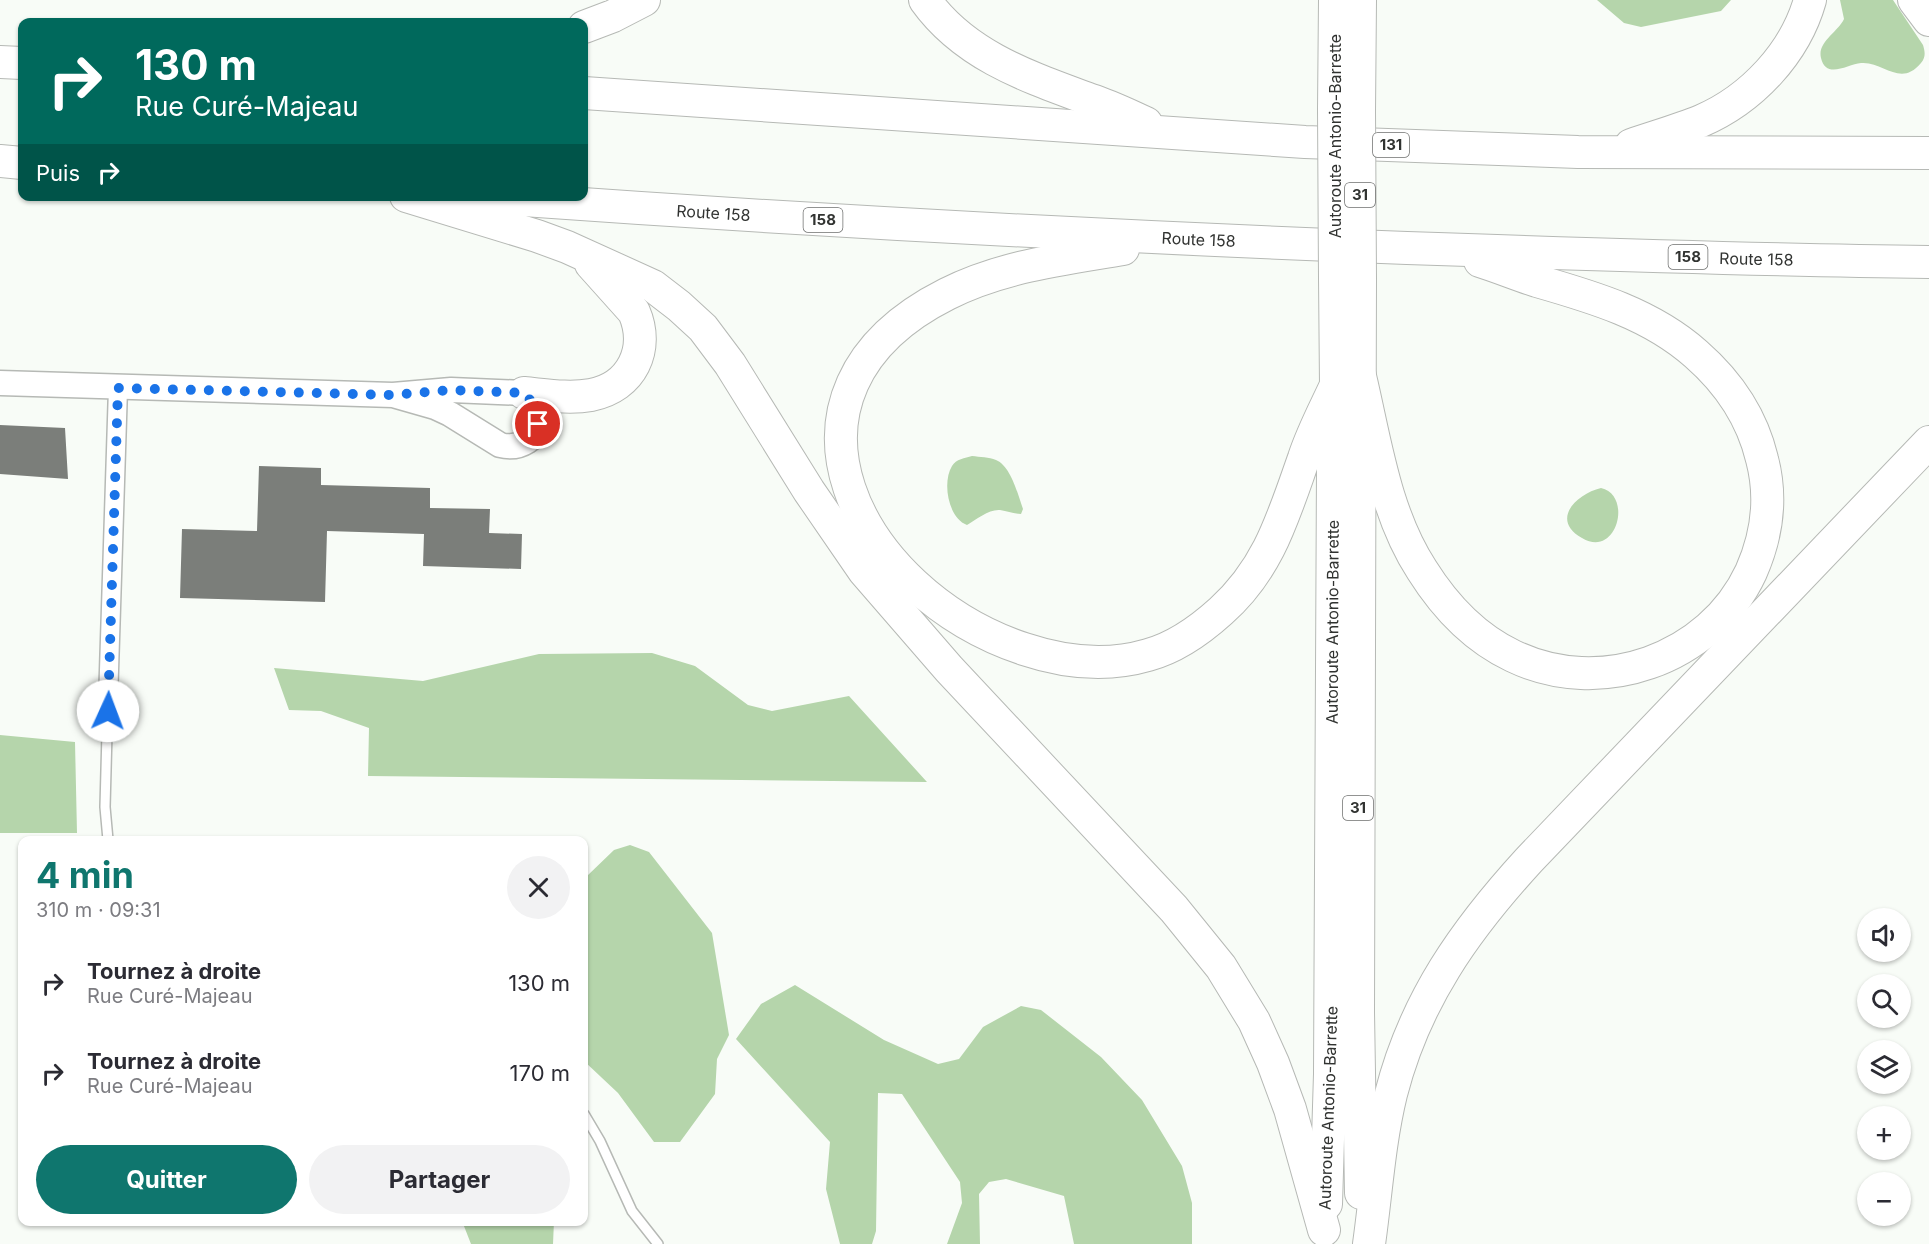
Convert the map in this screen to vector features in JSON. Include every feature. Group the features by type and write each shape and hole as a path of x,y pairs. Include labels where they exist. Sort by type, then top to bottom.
{"highway":[{"path":"588,25 644,0"},
{"path":"925,0 934,13 957,34 999,63 1169,132"},
{"path":"1613,152 1700,121 1751,90 1787,49 1802,23 1810,0"},
{"path":"1914,0 1929,20"},
{"name":"Autoroute Antonio-Barrette","path":"1348,6 1347,378 1362,1244"},
{"path":"0,62 18,63"},
{"path":"588,93 1169,132"},
{"name":"131","path":"1169,132 1316,142 1613,152 1929,153"},
{"path":"422,201 537,236 653,286 703,328 730,364 832,527 871,580 964,685 1167,902 1210,953 1243,1002 1274,1063 1290,1109 1324,1237"},
{"name":"Route 158","path":"541,201 848,222 1178,239 1622,256 1929,262"},
{"path":"1178,239 1036,264 978,280 946,294 919,311 890,333 873,351 858,375 844,413 841,442 844,471 853,501 867,530 913,584 937,604 968,625 994,638 1036,653 1071,660 1106,662 1138,658 1165,648 1193,633 1220,612 1238,594 1261,564 1282,522 1304,456 1347,378"},
{"path":"1347,378 1396,518 1415,559 1434,589 1449,606 1471,628 1498,648 1535,665 1565,672 1595,674 1641,667 1691,642 1712,624 1737,596 1756,560 1764,535 1767,494 1764,468 1755,436 1741,405 1727,386 1688,347 1664,330 1636,315 1575,291 1537,281 1448,249"},
{"path":"524,393 572,396 600,393 619,382 633,367 637,358 640,350 640,333 634,312 584,257"},
{"name":"Autoroute Antonio-Barrette","path":"1324,1237 1330,1074 1333,470 1347,378"},
{"path":"1369,1244 1386,1118 1397,1073 1423,1007 1445,966 1467,933 1529,860 1929,442"}],"street":[{"path":"0,383 393,395 451,390 524,393 536,408 539,416 538,424 535,433 523,445 509,448 435,407 393,395"},
{"path":"107,733 118,388"}],"lane":[{"path":"107,733 105,807 108,836"},
{"path":"588,1121 600,1141 632,1211 658,1244"}],"green space":[{"path":"1597,0 1731,0 1721,11 1641,27 1624,23"},
{"path":"1840,0 1893,0 1923,45 1924,59 1913,70 1906,73 1892,72 1869,63 1832,70 1828,68 1824,65 1821,52 1825,42 1844,19"},
{"path":"972,456 993,459 1006,468 1023,509 1021,514 996,510 967,525 960,521 951,507 947,481 952,466 956,462"},
{"path":"1601,488 1611,493 1616,502 1617,523 1612,533 1604,540 1594,542 1582,538 1573,531 1567,516 1570,509 1583,496"},
{"path":"652,653 695,666 748,705 772,711 849,696 927,782 368,776 369,728 321,711 289,710 274,668 423,681 539,654"},
{"path":"0,735 75,742 77,833 0,833"},
{"path":"630,845 649,852 712,933 729,1035 717,1059 715,1094 680,1142 654,1142 618,1093 588,1065 588,875 614,850"},
{"path":"795,985 884,1040 938,1064 959,1059 983,1027 1021,1006 1041,1010 1101,1057 1142,1100 1182,1166 1192,1203 1192,1244 1074,1244 1064,1196 1006,1179 989,1182 979,1194 980,1244 947,1244 962,1203 960,1182 902,1094 878,1093 876,1231 872,1244 840,1244 826,1189 830,1142 736,1039 761,1004"},
{"path":"464,1226 554,1226 553,1244 471,1244"}],"building":[{"path":"0,425 65,428 68,479 0,474"},
{"path":"259,466 321,468 321,485 430,488 430,508 490,509 489,533 522,534 521,569 423,566 424,534 327,531 325,602 180,598 182,529 257,531"}],"route":[{"path":"108,711 118,388 393,395 440,390 524,393 536,408 539,416 538,424"}]}
